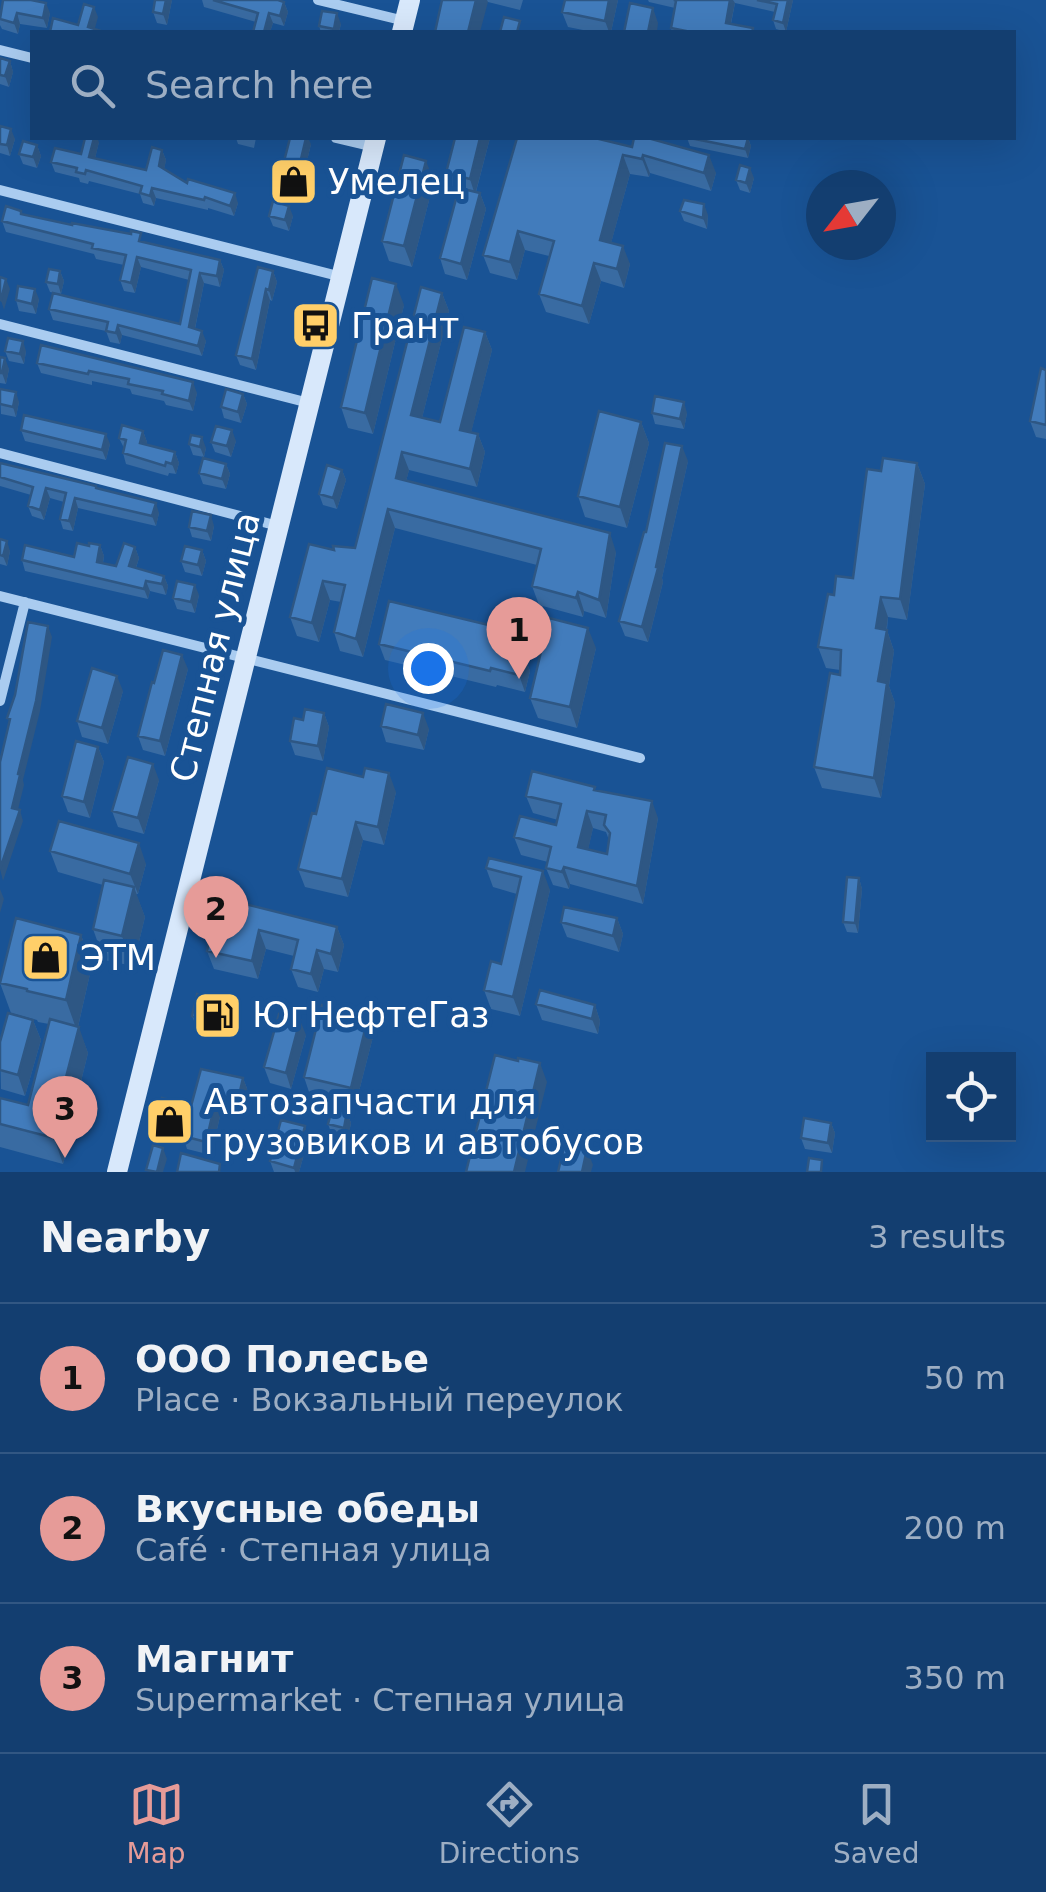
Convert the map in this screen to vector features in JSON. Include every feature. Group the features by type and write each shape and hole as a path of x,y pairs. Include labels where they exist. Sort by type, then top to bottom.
{"main road":[{"path":"403,27 410,0"},
{"name":"Степная улица","path":"118,1172 375,142"}],"street":[{"path":"318,0 403,27"},
{"path":"0,50 30,58"},
{"path":"0,190 342,277"},
{"path":"0,324 310,403"},
{"path":"0,453 278,526"},
{"path":"0,596 640,758"},
{"path":"0,701 25,602"}],"building":[{"path":"3,0 46,3 43,18 17,13 14,23 0,19"},
{"path":"155,0 166,0 163,14 153,12"},
{"path":"213,0 284,2 280,16 269,13 265,30 254,30 258,13"},
{"path":"442,0 476,0 468,30 435,30"},
{"path":"565,0 609,0 605,21 562,12"},
{"path":"730,0 726,23 752,30 671,28 676,1"},
{"path":"757,0 788,0 783,23 773,20 777,4"},
{"path":"630,3 653,8 648,30 624,30"},
{"path":"84,4 94,7 88,27 98,30 50,30 53,18 78,25"},
{"path":"322,11 337,13 334,29 319,26"},
{"path":"504,17 520,21 518,30 501,30"},
{"path":"0,58 10,61 5,76 0,75"},
{"path":"0,126 11,129 7,145 0,144"},
{"path":"84,140 93,140 89,157 146,170 152,147 162,150 159,166 187,183 188,179 235,193 230,206 205,197 204,200 152,188 150,196 140,193 142,186 86,170 85,174 76,172 77,168 51,162 55,148 81,154"},
{"path":"289,140 306,140 295,184 279,181"},
{"path":"454,140 480,140 470,179 446,173"},
{"path":"516,140 603,140 632,147 634,140 655,140 709,155 704,173 643,155 642,159 623,155 600,240 623,246 617,269 594,263 582,306 539,294 554,241 518,231 510,262 483,255"},
{"path":"700,140 747,140 745,149"},
{"path":"23,141 37,145 33,157 19,154"},
{"path":"404,155 426,161 404,246 382,241"},
{"path":"740,165 750,168 746,183 736,180"},
{"path":"459,188 480,193 461,264 440,258"},
{"path":"684,200 704,204 703,218 680,211"},
{"path":"273,201 289,206 285,220 269,216"},
{"path":"6,206 21,214 72,225 141,233 139,241 220,260 217,276 200,273 189,327 202,331 198,346 118,325 116,333 106,331 108,322 49,309 53,293 180,324 191,270 137,257 131,283 120,280 126,255 2,221"},
{"path":"258,267 273,271 252,359 236,355"},
{"path":"49,269 60,271 58,284 46,282"},
{"path":"0,277 6,279 1,300 0,299"},
{"path":"372,278 396,284 365,413 341,407"},
{"path":"18,286 35,289 32,304 16,300"},
{"path":"421,287 442,293 411,415 440,422 464,327 485,332 460,430 478,434 470,469 402,452 396,478 610,533 599,600 578,592 576,598 532,586 541,549 388,509 356,639 334,632 345,585 323,581 312,623 290,617 309,544 334,550 333,546 355,548"},
{"path":"8,338 23,341 20,354 5,351"},
{"path":"41,345 193,382 189,401 128,384 129,379 37,363"},
{"path":"1041,368 1046,370 1046,425 1030,421"},
{"path":"0,389 16,392 13,407 0,404"},
{"path":"226,389 243,394 238,412 221,407"},
{"path":"655,396 684,402 680,419 652,413"},
{"path":"599,411 641,422 620,507 578,496"},
{"path":"24,415 106,434 102,450 21,430"},
{"path":"122,425 143,431 140,443 175,452 172,464 166,462 165,466 123,453 126,440 119,438"},
{"path":"216,426 232,430 227,446 211,442"},
{"path":"191,435 202,437 200,447 189,444"},
{"path":"665,443 682,446 642,627 619,621 646,532"},
{"path":"203,458 226,464 222,479 199,473"},
{"path":"883,458 917,463 900,599 881,597 876,628 887,630 878,681 887,683 874,778 814,767 830,673 840,675 841,650 818,647 828,594 834,595 836,576 853,578 867,469 881,471"},
{"path":"0,463 156,503 152,516 75,498 69,521 60,519 66,493 46,488 40,510 28,506 33,487 0,477"},
{"path":"327,465 342,470 333,498 319,494"},
{"path":"192,511 211,515 207,531 189,527"},
{"path":"0,539 7,541 3,556 0,555"},
{"path":"77,543 100,545 97,562 116,566 124,543 135,547 129,566 164,576 162,584 146,581 144,589 22,560 25,545 74,557"},
{"path":"185,546 202,550 198,565 181,561"},
{"path":"177,581 195,585 191,602 173,598"},
{"path":"389,601 501,628 496,648 524,655 519,675 379,644"},
{"path":"549,618 588,628 570,707 530,698"},
{"path":"28,622 48,626 12,808 20,810 0,869 0,762"},
{"path":"163,650 182,655 160,741 138,736"},
{"path":"92,668 117,676 102,728 77,721"},
{"path":"386,704 423,713 418,735 381,726"},
{"path":"305,709 324,713 318,746 290,741 294,718 303,720"},
{"path":"76,741 98,747 84,802 62,796"},
{"path":"128,757 153,764 138,818 112,811"},
{"path":"327,768 363,777 365,768 389,773 378,827 356,822 342,879 298,869"},
{"path":"532,771 595,787 594,790 652,801 637,886 564,867 562,872 546,868 551,847 514,837 520,816 556,825 561,804 526,796","holes":["587,811 606,815 604,825 610,833 607,854 578,847"]},
{"path":"59,821 139,843 130,874 50,851"},
{"path":"489,858 543,871 513,997 484,990 491,961 501,964 521,877 486,868"},
{"path":"847,877 859,878 855,923 843,922"},
{"path":"104,880 134,887 122,936 93,929"},
{"path":"233,901 337,927 331,954 317,950 311,974 291,969 298,940 259,930 252,961 207,951 212,928 225,931"},
{"path":"564,907 617,918 613,936 561,922"},
{"path":"16,918 81,935 66,1000 0,983"},
{"path":"540,990 595,1005 592,1019 536,1004"},
{"name":"ЮгНефтеГаз","path":"197,994 238,1004 233,1026 192,1016"},
{"path":"322,1005 369,1013 351,1088 304,1077"},
{"path":"8,1013 33,1020 18,1075 0,1070 0,1042"},
{"path":"279,1014 300,1020 286,1073 264,1067"},
{"path":"50,1019 79,1027 54,1138 0,1124 0,1098 28,1105"},
{"path":"495,1055 540,1063 514,1172 466,1172"},
{"path":"201,1069 243,1078 238,1100 217,1095 206,1142 183,1136"},
{"path":"162,1098 174,1101 168,1125 156,1122"},
{"path":"332,1109 347,1112 344,1128 328,1124"},
{"path":"804,1118 831,1123 828,1143 801,1138"},
{"path":"281,1120 305,1126 294,1168 270,1161"},
{"path":"565,1143 587,1149 582,1172 558,1172"},
{"path":"153,1145 163,1148 157,1172 146,1170"},
{"path":"181,1153 220,1164 219,1172 177,1172"},
{"path":"809,1158 822,1160 821,1172 807,1172"}],"place":[{"name":"Умелец","path":"293,182"},
{"name":"Грант","path":"316,326"},
{"name":"ООО Полесье","path":"519,679"},
{"name":"ЭТМ","path":"45,958"},
{"name":"Вкусные обеды","path":"216,958"},
{"name":"ЮгНефтеГаз","path":"217,1015"},
{"name":"Автозапчасти для грузовиков и автобусов","path":"169,1122"},
{"name":"Магнит","path":"65,1158"}]}
